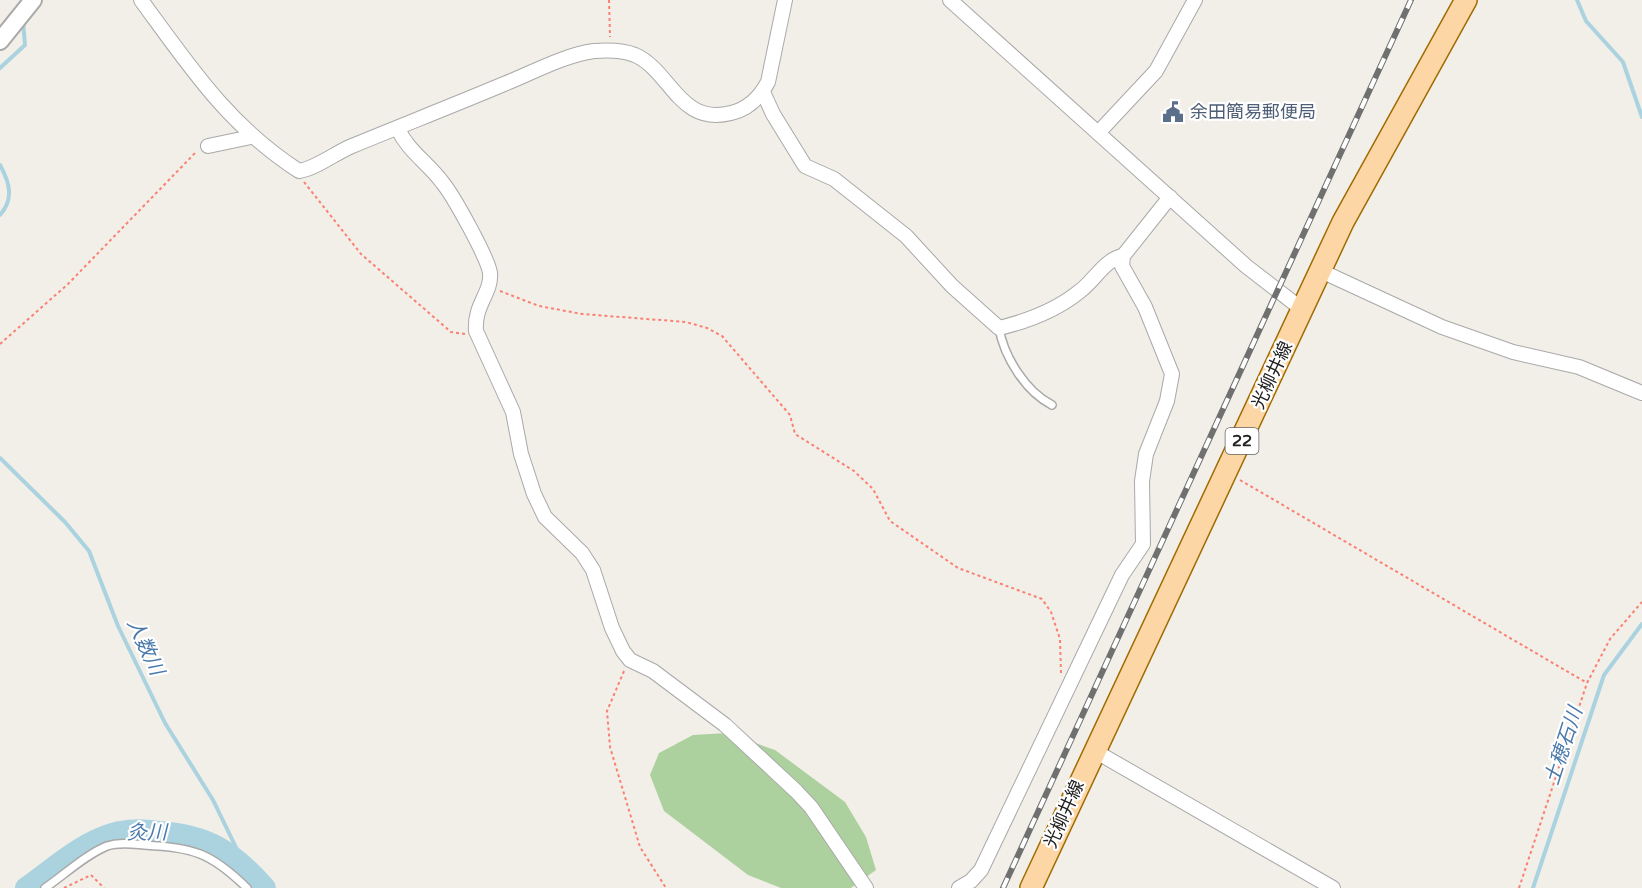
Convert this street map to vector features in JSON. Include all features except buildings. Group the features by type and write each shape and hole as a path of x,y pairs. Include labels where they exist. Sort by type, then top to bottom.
{"main road":[{"name":"光柳井線","path":"1031,888 1094,750 1366,178 1466,0"}],"street":[{"path":"0,41 33,0"},
{"path":"141,0 216,102 251,137 299,171 552,64 593,51 634,55 641,59 688,106 706,113 724,115 737,111 749,105 763,92 770,72 785,0"},
{"path":"950,0 1246,266 1303,310"},
{"path":"1098,133 1156,71 1195,0"},
{"path":"763,92 773,114 805,166 834,179 906,236 952,286 999,328 1037,316 1082,290 1109,262 1123,256 1170,197"},
{"path":"398,129 404,141 442,181 483,254 490,272 489,287 475,316 476,331 513,412 521,454 534,494 545,517 582,553 593,570 612,627 630,660 653,671 751,747 811,807 866,888"},
{"path":"208,146 251,137"},
{"path":"959,888 971,881 981,870 1122,575 1143,544 1142,481 1146,454 1167,401 1172,374 1145,307 1122,266 1123,256"},
{"path":"1321,271 1442,327 1513,352 1579,368 1642,393"},
{"path":"1094,750 1333,888"}],"lane":[{"path":"999,328 1013,363 1027,386 1040,399 1052,405"},
{"path":"45,888 106,847 121,843 184,848 206,855 226,868 247,888"}],"path":[{"path":"609,0 609,51"},
{"path":"0,344 68,284 187,158 208,146"},
{"path":"299,171 311,192 361,254 376,268 451,332 461,335 476,331"},
{"path":"489,287 538,306 582,314 686,322 707,328 722,336 790,415 795,434 854,471 873,489 890,521 958,568 1042,598 1051,612 1060,639 1061,680"},
{"path":"1227,473 1587,683"},
{"path":"1519,888 1587,683 1610,639 1642,603"},
{"path":"630,660 607,711 610,747 640,847 666,888"},
{"path":"64,888 91,875 104,888"}],"green space":[{"path":"727,733 775,750 845,802 866,837 876,870 851,888 781,888 748,875 664,811 650,775 659,753 693,735"}],"waterway":[{"name":"土穂石川","path":"1577,0 1586,21 1623,62 1642,117"},
{"name":"人数川","path":"0,68 25,45 23,21"},
{"name":"人数川","path":"0,165 9,191 7,203 0,215"},
{"name":"人数川","path":"0,458 65,522 89,551 118,626 165,723 213,800 244,864"},
{"name":"土穂石川","path":"1533,888 1604,675 1642,624"},
{"name":"灸川","path":"26,888 89,844 112,834 136,830 176,834 206,842 242,864 265,888"}],"railway":[{"path":"1003,888 1411,0"}],"place":[{"name":"余田簡易郵便局","path":"1173,112"}]}
